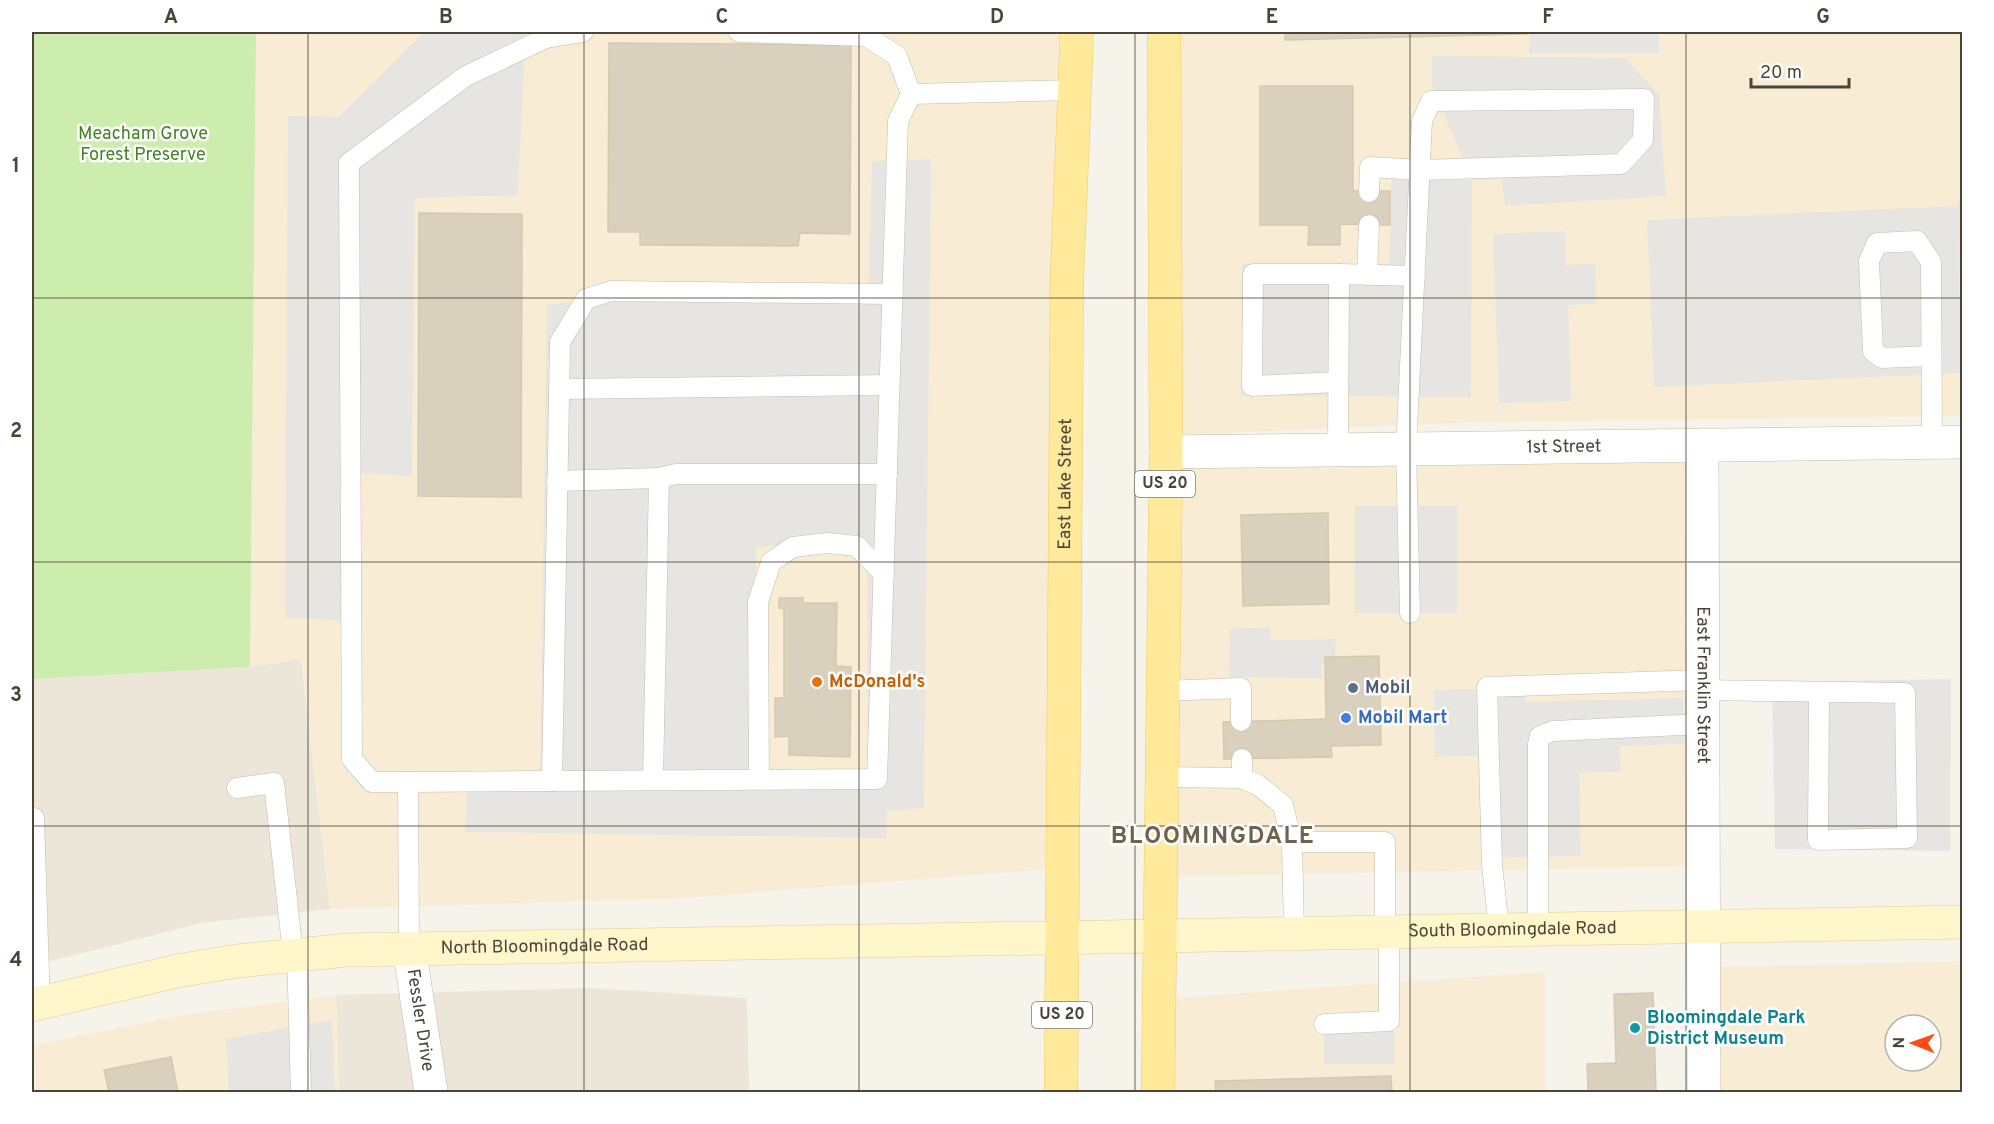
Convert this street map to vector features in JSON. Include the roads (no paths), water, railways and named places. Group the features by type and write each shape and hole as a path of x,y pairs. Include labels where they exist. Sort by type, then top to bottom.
{"main road":[{"name":"East Lake Street","path":"1064,937 1067,278 1077,32"},
{"name":"US 20","path":"1158,1092 1158,937 1166,453 1164,32"},
{"name":"South Bloomingdale Road","path":"1064,937 1962,922"},
{"name":"US 20","path":"1061,1092 1064,937"},
{"name":"North Bloomingdale Road","path":"36,1004 177,971 295,954 409,947 1064,937"}],"street":[{"name":"1st Street","path":"1166,453 1947,442"},
{"name":"East Franklin Street","path":"1702,445 1704,1092"},
{"name":"Fessler Drive","path":"409,947 431,1092"}],"lane":[{"path":"584,32 546,38 466,76 349,163 352,759 372,782 877,779 898,121 911,94 897,56 866,36 739,32"},
{"path":"911,94 1074,90"},
{"path":"1369,192 1370,167 1420,170 1621,164 1643,140 1644,99 1431,101 1422,121 1420,170 1415,276 1406,448 1410,613"},
{"path":"1367,274 1369,225"},
{"path":"1930,356 1882,358 1873,351 1869,261 1877,243 1917,241 1931,262 1930,356 1947,442"},
{"path":"1338,382 1252,386 1253,274 1415,276"},
{"path":"1338,449 1339,274"},
{"path":"552,781 560,342 586,299 611,291 893,294"},
{"path":"559,389 890,385"},
{"path":"558,481 659,478 676,474 887,474"},
{"path":"652,780 659,478"},
{"path":"759,779 758,602 771,562 793,547 827,543 857,546 884,574"},
{"path":"1499,929 1492,865 1487,687 1703,685 1819,692 1905,693 1907,838 1818,840 1819,692"},
{"path":"1163,691 1241,688 1241,721"},
{"path":"1538,928 1538,744 1540,736 1553,731 1703,724"},
{"path":"1162,777 1242,769 1283,805 1292,842 1294,934"},
{"path":"408,782 409,947"},
{"path":"237,788 274,783 295,954 300,1092"},
{"path":"34,818 36,1004"},
{"path":"1292,842 1385,842 1389,1021 1324,1024"}],"place":[{"name":"McDonald's","path":"817,682"},
{"name":"Mobil","path":"1353,688"},
{"name":"Mobil Mart","path":"1346,718"},
{"name":"Bloomingdale Park District Museum","path":"1635,1028"}],"district":[{"name":"BLOOMINGDALE","path":"1213,837"}],"park label":[{"name":"Meacham Grove Forest Preserve","path":"143,144"}]}
